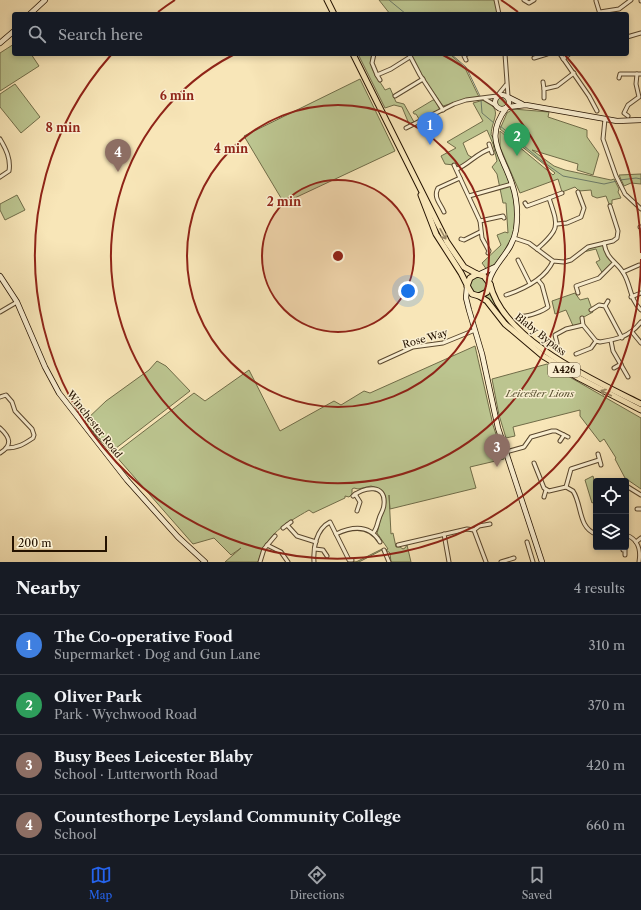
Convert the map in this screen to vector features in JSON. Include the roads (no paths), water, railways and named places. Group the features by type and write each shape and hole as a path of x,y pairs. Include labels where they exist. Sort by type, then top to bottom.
{"main road":[{"path":"327,0 333,12"},
{"path":"354,56 420,188 437,224 460,262 467,270 479,274 489,283 487,292 478,296 472,294 433,229 420,188"},
{"path":"467,286 470,278 479,274"},
{"name":"Blaby Bypass","path":"489,283 494,299 502,312 537,344 575,370 641,404"},
{"name":"Blaby Bypass","path":"478,296 487,301 505,324 543,356 587,383 641,410"}],"street":[{"path":"32,12 45,0"},
{"path":"496,0 499,12"},
{"path":"524,0 529,3 534,0"},
{"path":"604,12 619,8 631,0"},
{"path":"596,1 600,12"},
{"path":"0,43 12,32"},
{"path":"629,36 641,33"},
{"path":"374,56 372,62 380,80"},
{"path":"377,75 391,69 410,56 443,110"},
{"path":"497,121 510,102 506,85 507,62 506,56"},
{"path":"534,58 542,56"},
{"path":"561,56 589,96 597,112"},
{"path":"563,59 567,56"},
{"path":"459,57 466,57"},
{"path":"539,57 540,62"},
{"path":"544,89 557,86 574,73"},
{"path":"619,78 620,74 641,74"},
{"path":"628,116 624,113 628,105 640,97 636,84 637,74"},
{"path":"395,96 424,79"},
{"path":"543,82 544,98"},
{"path":"479,274 496,266 505,257 514,238 516,210 512,184 496,144 495,130 497,121 497,106 494,100 506,85"},
{"path":"406,128 466,100 504,94 526,106"},
{"path":"484,98 504,109 508,107 526,106 605,119 641,120"},
{"path":"589,110 595,107"},
{"path":"605,119 603,132 604,144 617,179 625,194 641,209"},
{"path":"0,139 6,149 10,163 9,171 0,177"},
{"path":"489,144 492,153"},
{"path":"457,169 479,153 490,149"},
{"path":"454,165 480,222 480,232 489,251"},
{"path":"444,212 444,207 435,193 438,188 460,178"},
{"path":"469,196 512,184"},
{"path":"526,206 562,193"},
{"path":"557,224 567,223 581,217 584,208 578,193 583,193"},
{"path":"537,249 553,234 557,224 549,198"},
{"path":"514,238 524,240 544,256 553,261 564,262 571,260 588,247 613,241 618,234 610,210"},
{"path":"480,222 503,216"},
{"path":"461,239 464,240 480,232"},
{"path":"604,243 606,254 623,272 631,297 641,310"},
{"path":"518,260 530,284"},
{"path":"506,295 522,290 538,280 548,271 553,261"},
{"path":"576,286 599,278 614,263"},
{"path":"623,272 639,265"},
{"path":"489,283 496,266"},
{"name":"Winchester Road","path":"0,276 16,302 45,367 59,393 80,422 156,514 205,562"},
{"path":"521,316 526,318 545,310 550,306 542,285 538,280"},
{"path":"574,282 578,293"},
{"path":"467,286 468,304 506,452 542,562"},
{"path":"631,297 641,293"},
{"path":"468,304 471,298 478,296"},
{"path":"605,306 608,301"},
{"path":"0,312 16,302"},
{"path":"591,310 600,306 605,306"},
{"path":"605,306 622,338"},
{"path":"582,318 583,325 596,341"},
{"path":"596,341 622,338 632,332 641,322"},
{"path":"550,336 566,329 583,325"},
{"name":"Rose Way","path":"380,362 413,347 443,343 475,330"},
{"path":"632,332 641,343"},
{"path":"555,335 558,343"},
{"path":"611,340 613,351 628,377"},
{"path":"576,354 591,348 596,341"},
{"path":"581,353 583,358"},
{"path":"614,368 621,364"},
{"path":"0,396 6,395 12,402 15,411 32,428 34,435 33,438 23,445 16,448 6,448"},
{"path":"0,428 8,435 9,440 6,448 0,453"},
{"path":"506,452 524,447 530,438 534,436 556,431 568,437"},
{"path":"560,441 564,435"},
{"path":"598,454 601,465"},
{"path":"566,487 572,469 599,460"},
{"path":"534,463 542,486 546,490"},
{"path":"546,490 566,487 575,494 587,528 593,532"},
{"path":"355,494 371,488 378,491 382,495 384,508 373,533"},
{"path":"629,488 641,495"},
{"path":"353,489 360,502 357,511"},
{"path":"544,497 546,490"},
{"path":"637,508 641,509"},
{"path":"283,528 291,522"},
{"path":"314,562 316,542 321,529 330,522 350,560 352,560"},
{"path":"287,525 297,536 316,542"},
{"path":"398,545 403,546 444,534 467,529 474,530 479,526 488,526"},
{"path":"336,534 359,527 373,533 380,542"},
{"path":"474,530 486,562"},
{"path":"444,534 449,562"},
{"path":"260,562 267,545 274,536"},
{"path":"629,537 636,542 640,552 639,562"},
{"path":"636,542 641,538"},
{"path":"527,542 533,562"},
{"path":"267,545 281,552 288,562"},
{"path":"315,548 324,550 327,556"},
{"path":"384,550 388,555 389,562"},
{"path":"625,550 625,555"},
{"path":"501,562 511,561 514,558"}],"waterway":[{"path":"389,0 404,12"},
{"path":"453,56 466,67 480,96"},
{"path":"481,100 482,113 494,123"},
{"path":"499,125 542,161 563,176 604,184 617,181"},
{"path":"620,180 636,178 641,179"}],"place":[{"name":"The Co-operative Food","path":"430,145"},
{"name":"Oliver Park","path":"517,156"},
{"name":"Countesthorpe Leysland Community College","path":"118,172"},
{"name":"Busy Bees Leicester Blaby","path":"497,467"}],"park label":[{"name":"Leicester Lions","path":"540,393"}]}
